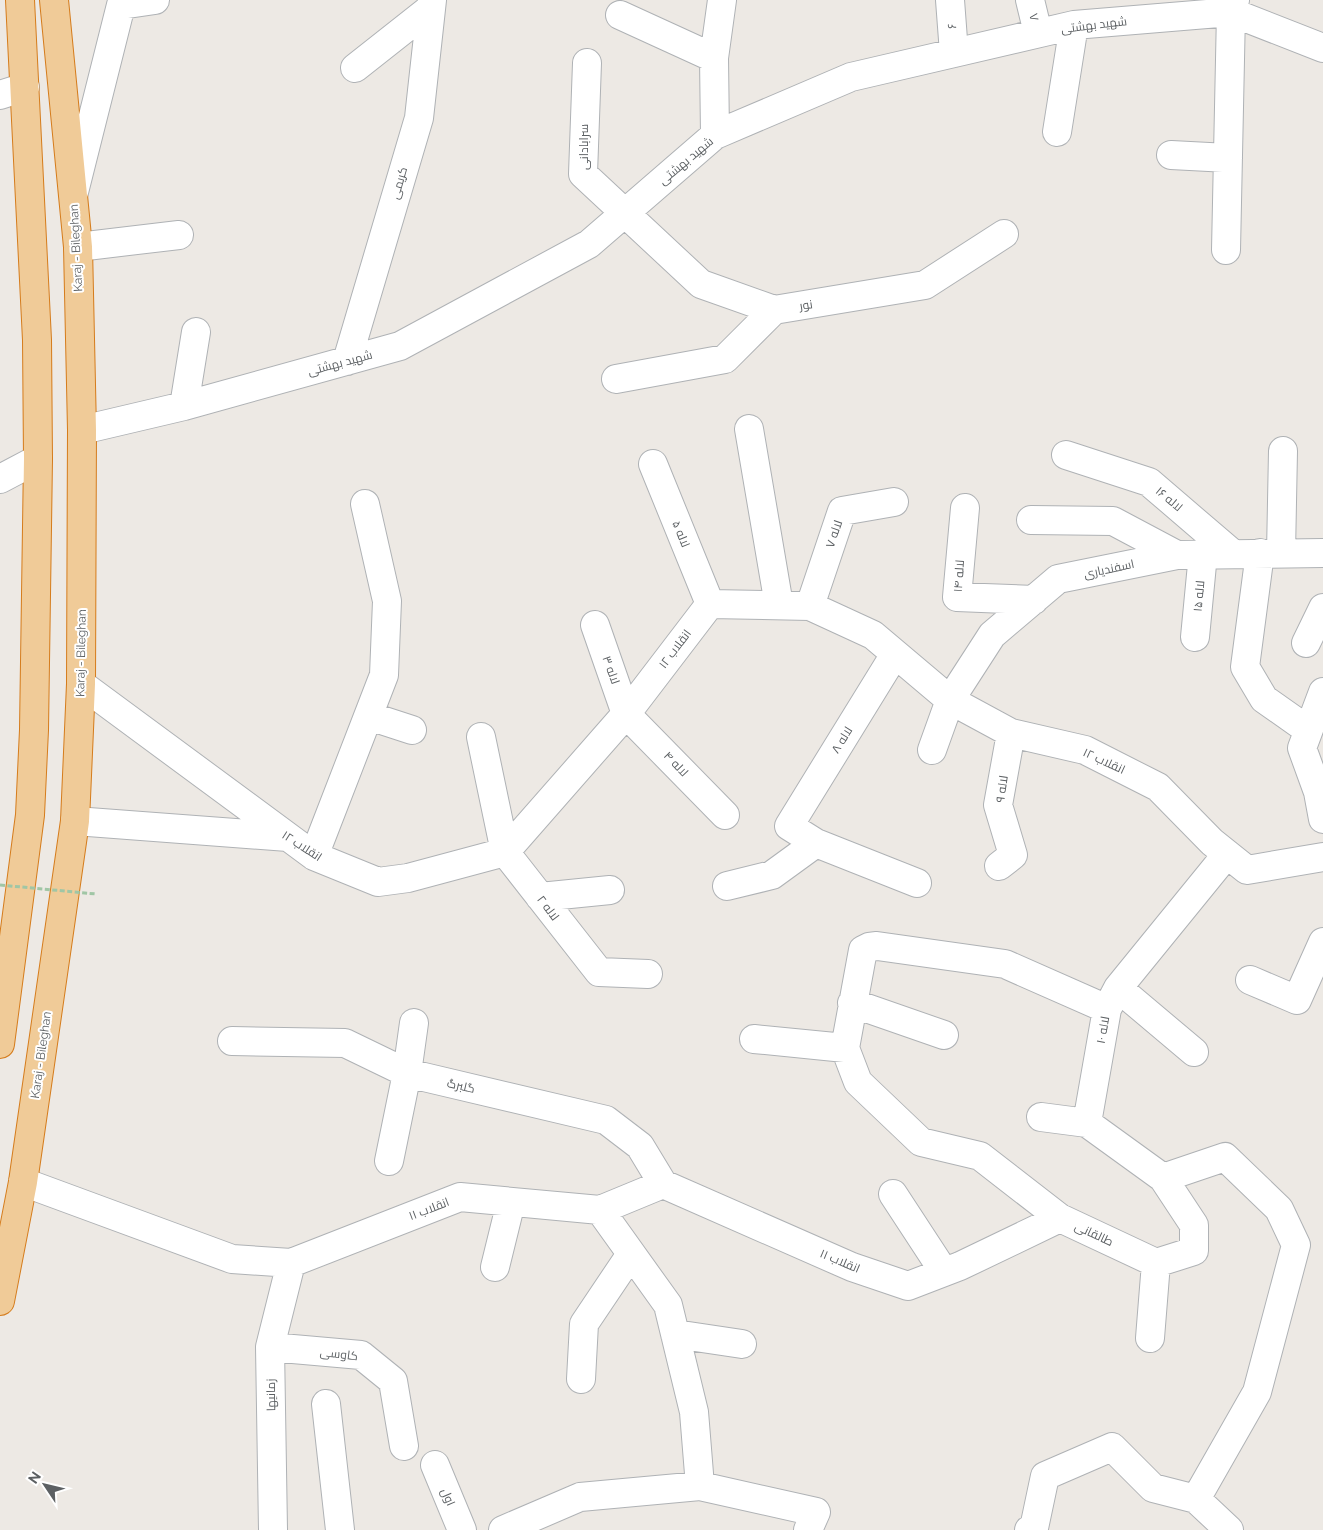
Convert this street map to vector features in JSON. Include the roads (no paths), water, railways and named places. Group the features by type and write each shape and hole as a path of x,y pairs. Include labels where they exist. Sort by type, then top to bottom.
{"highway":[{"path":"0,1044 7,949 30,815 34,730 38,459 35,281 12,91 20,0"},
{"name":"Karaj - Bileghan","path":"0,1301 23,1182 75,821 81,684 82,430 78,247 54,0"}],"street":[{"path":"73,195 121,6 154,0"},
{"path":"716,136 714,58 722,0"},
{"name":"۶","path":"950,0 954,53"},
{"name":"۷","path":"1030,0 1038,33"},
{"path":"355,68 432,4"},
{"name":"کریمی","path":"347,361 418,118 432,4"},
{"path":"1226,250 1233,6"},
{"name":"شهید بهشتی","path":"82,430 184,406 400,346 589,244 716,136 851,77 1138,10 1233,6 1323,48"},
{"path":"620,15 714,58"},
{"path":"1057,132 1074,25"},
{"name":"سرابادانی","path":"587,63 583,174 625,213"},
{"path":"1171,155 1228,158"},
{"name":"نور","path":"625,213 702,284 774,310 925,285 1004,234"},
{"path":"78,247 179,235"},
{"path":"616,379 725,359 774,310"},
{"path":"184,406 196,332"},
{"path":"749,429 779,605"},
{"path":"1283,451 1258,553 1245,667 1264,699 1308,730"},
{"name":"لاله ۱۶","path":"1066,454 1149,482 1258,553"},
{"path":"0,479 38,459"},
{"name":"لاله ۵","path":"653,464 710,604"},
{"name":"لاله ۷","path":"810,606 842,511 894,502"},
{"path":"314,856 384,675 387,601 365,504"},
{"name":"لاله ۱۴","path":"965,508 957,597 1034,600"},
{"path":"1031,520 1112,521 1190,554"},
{"name":"اسفندیاری","path":"932,750 950,700 992,635 1058,579 1190,554 1323,553"},
{"name":"لاله ۱۵","path":"1190,554 1195,637"},
{"name":"انقلاب ۱۲","path":"81,684 314,856 378,882 408,878 504,852 626,714 710,604 810,606 873,635 950,700 1011,733 1085,750 1158,787 1227,854 1247,870 1323,857"},
{"path":"1306,643 1323,608"},
{"name":"لاله ۳","path":"595,626 626,714"},
{"name":"لاله ۸","path":"816,843 789,826 895,654"},
{"path":"1322,692 1302,748 1318,792 1323,819"},
{"name":"لاله ۴","path":"626,714 725,815"},
{"path":"369,716 412,730"},
{"name":"لاله ۹","path":"999,866 1013,855 998,805 1011,733"},
{"path":"481,736 504,852"},
{"path":"75,821 288,837"},
{"path":"727,886 772,875 816,843 917,883"},
{"name":"لاله ۲","path":"504,852 599,972 648,974"},
{"name":"لاله ۱۰","path":"1086,1123 1112,999 1227,854"},
{"path":"540,897 610,890"},
{"path":"1250,980 1297,1000 1323,942"},
{"path":"1060,1218 980,1156 921,1142 858,1082 845,1048 862,950 877,946 1005,964 1112,999 1194,1052"},
{"path":"852,1003 944,1035"},
{"path":"389,1161 407,1073 414,1023"},
{"path":"754,1039 845,1048"},
{"name":"گلبرگ","path":"232,1041 345,1044 407,1073 606,1120 640,1146 663,1184"},
{"path":"1041,1118 1086,1123 1163,1178 1194,1225 1194,1251 1156,1263 1150,1338"},
{"path":"1163,1178 1224,1157 1279,1208 1296,1245 1257,1392 1196,1499"},
{"name":"انقلاب ۱۱","path":"23,1182 232,1259 292,1263 460,1197 600,1210 663,1184 852,1267 891,1280"},
{"path":"893,1194 944,1272"},
{"path":"496,1268 511,1202"},
{"path":"600,1210 668,1305 694,1412 700,1486"},
{"name":"طالقانی","path":"891,1280 908,1286 944,1272 1060,1218 1156,1263"},
{"path":"581,1379 584,1324 631,1254"},
{"name":"زمانیها","path":"272,1530 270,1346 292,1263"},
{"path":"675,1334 742,1344"},
{"name":"کاوسی","path":"270,1346 361,1355 393,1381 404,1446"},
{"path":"326,1404 340,1530"},
{"path":"1029,1530 1034,1528 1045,1476 1112,1447 1153,1488 1196,1499 1229,1530"},
{"name":"اول","path":"434,1465 462,1530"},
{"path":"504,1530 580,1497 700,1486 812,1521"}]}
